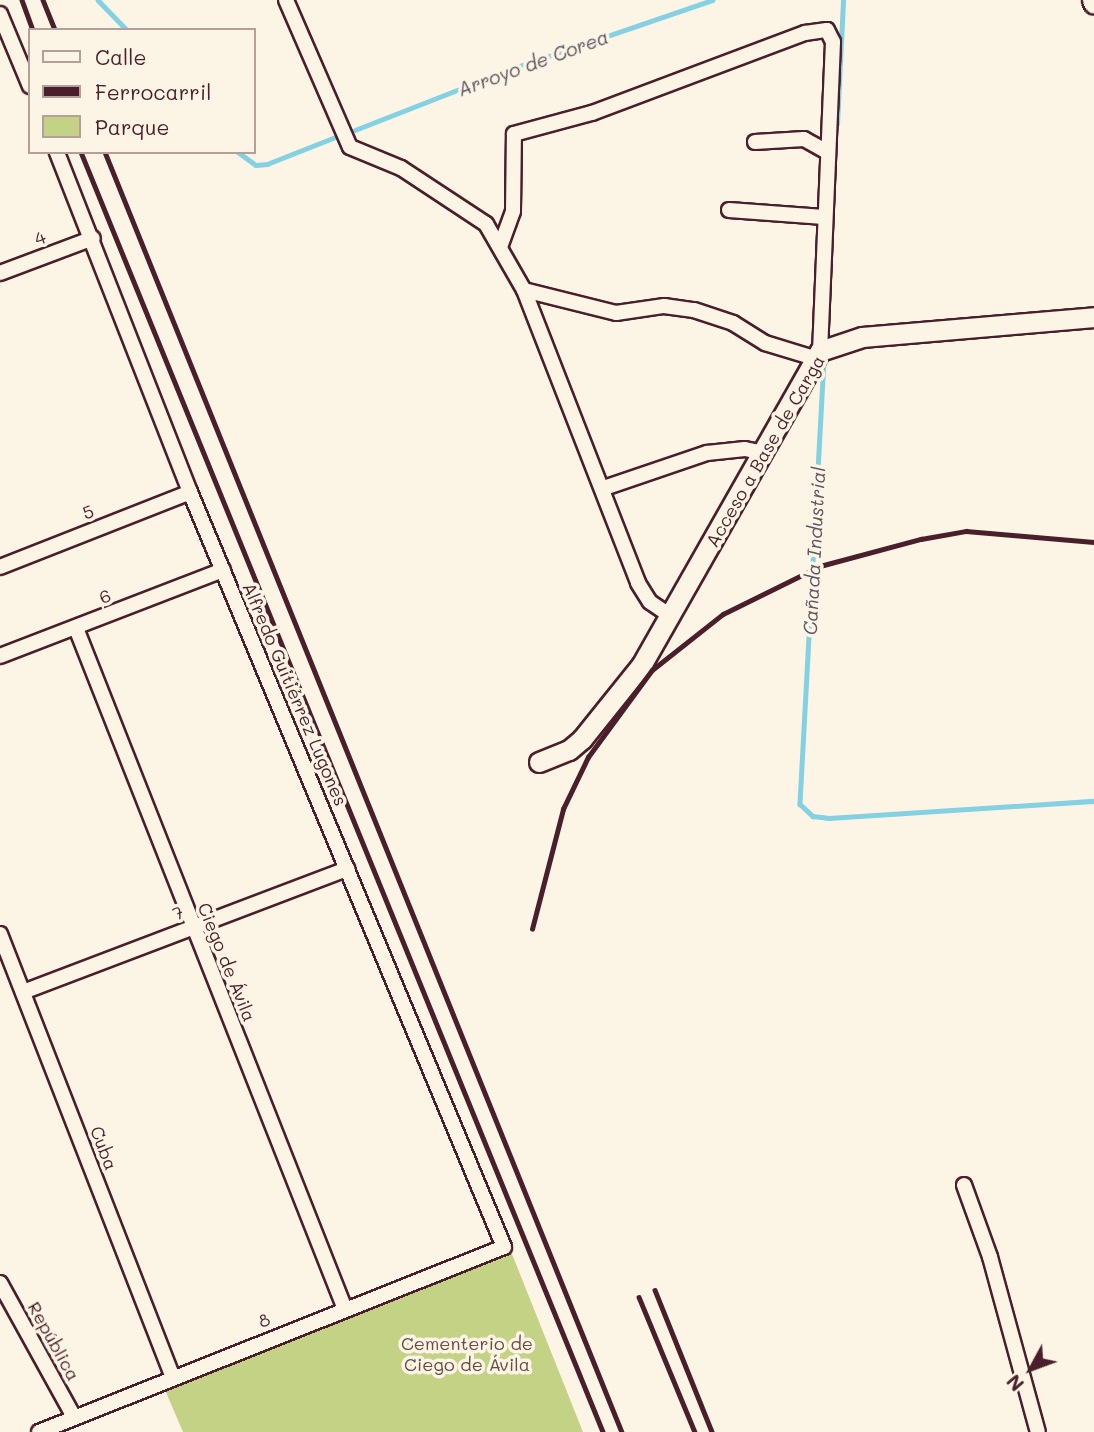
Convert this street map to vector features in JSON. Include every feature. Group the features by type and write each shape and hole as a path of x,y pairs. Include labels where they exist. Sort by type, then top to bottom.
{"street":[{"path":"286,0 350,147 401,168 486,224 524,290 604,488 638,583 650,602 671,616"},
{"path":"0,14 28,81"},
{"path":"500,247 513,211 514,134 592,113 805,33 827,30 833,42 817,354 765,343 733,323 694,310 664,306 616,313 524,290"},
{"path":"755,142 804,139 827,152"},
{"name":"Alfredo Guitiérrez Lugones","path":"58,154 93,238 190,492 504,1247"},
{"path":"729,210 824,217"},
{"name":"4","path":"0,273 93,238"},
{"name":"Acceso a Base de Carga","path":"539,762 569,750 582,739 642,664 764,453 817,354 862,337 1094,317"},
{"path":"604,488 707,453 745,449 764,453"},
{"name":"5","path":"0,567 190,492"},
{"name":"6","path":"0,656 223,570"},
{"name":"Ciego de Ávila","path":"76,628 345,1309"},
{"name":"7","path":"23,992 347,869"},
{"name":"Cuba","path":"0,934 173,1377"},
{"path":"964,1185 990,1257 1038,1432"},
{"name":"8","path":"38,1432 504,1247"},
{"name":"República","path":"0,1283 74,1417"}],"green space":[{"name":"Cementerio de Ciego de Ávila","path":"512,1254 583,1432 183,1432 165,1390"}],"waterway":[{"name":"Arroyo de Corea","path":"98,0 125,28"},
{"name":"Arroyo de Corea","path":"355,130 508,70 712,0"},
{"name":"Cañada Industrial","path":"837,124 843,0"},
{"name":"Arroyo de Corea","path":"241,154 256,165 267,164 333,138"},
{"name":"Cañada Industrial","path":"824,360 800,804 813,816 829,818 1094,801"}],"railway":[{"path":"22,0 32,28"},
{"path":"43,0 54,28"},
{"path":"82,154 603,1432"},
{"path":"106,154 622,1432"},
{"path":"532,929 563,809 588,757 652,670 723,614 820,566 921,539 966,531 1094,542"},
{"path":"655,1290 712,1432"},
{"path":"639,1297 695,1432"}]}
